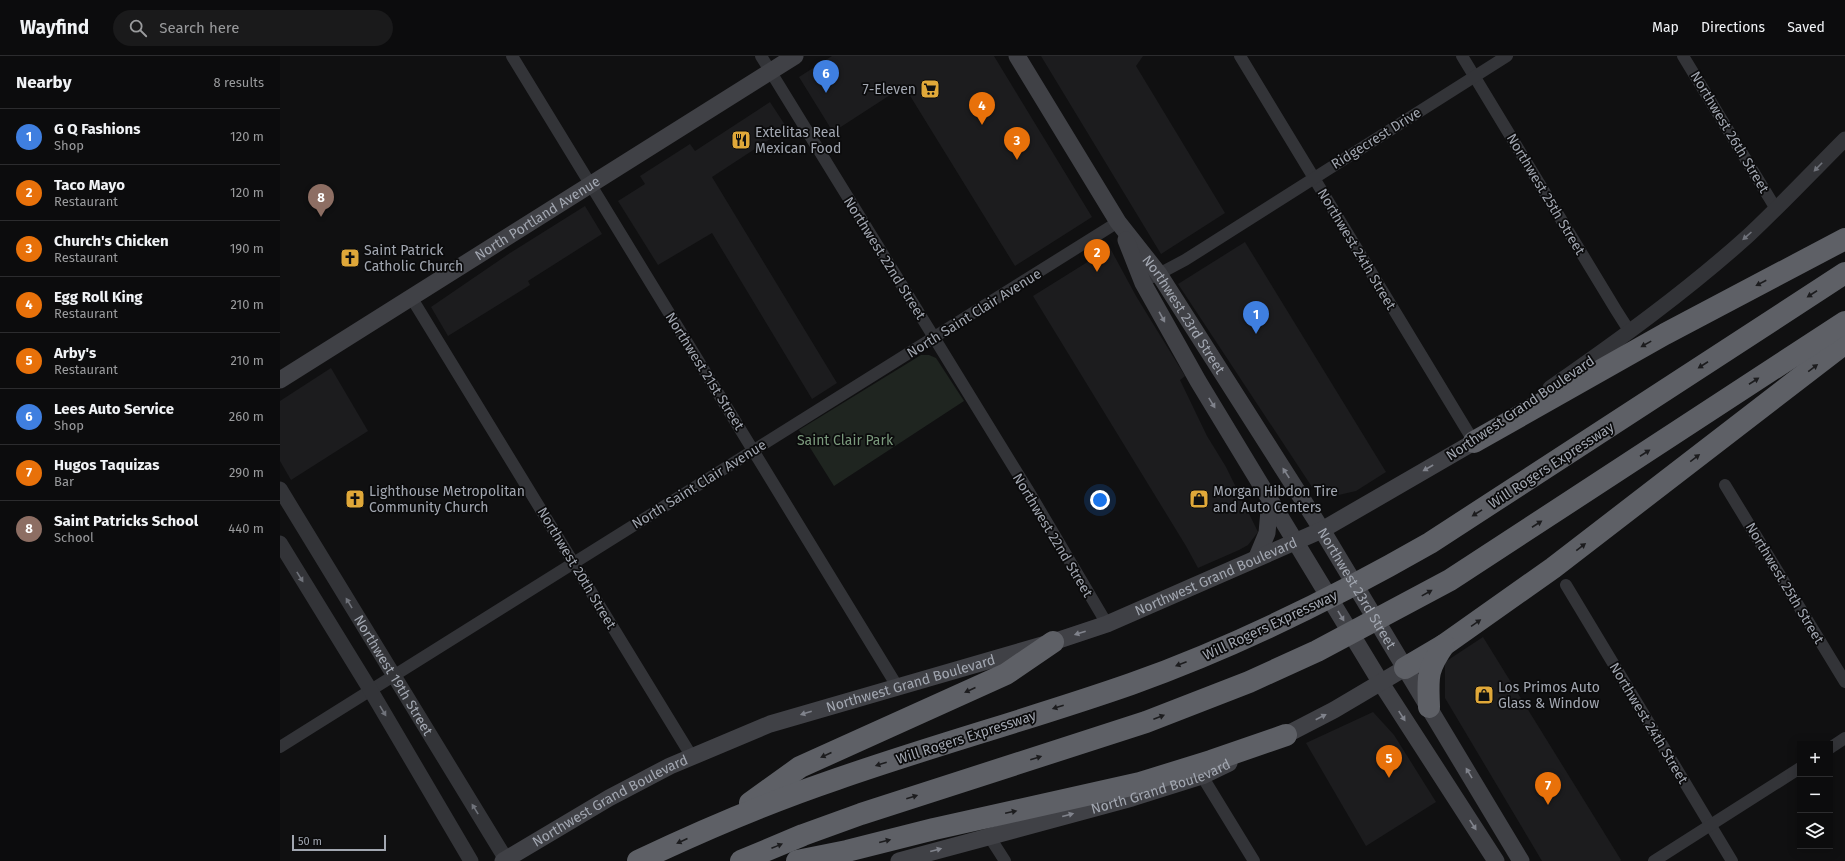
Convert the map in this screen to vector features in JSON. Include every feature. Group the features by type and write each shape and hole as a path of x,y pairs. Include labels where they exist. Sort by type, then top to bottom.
{"highway":[{"path":"1474,442 1665,334 1845,239"},
{"name":"Will Rogers Expressway","path":"638,861 718,826 835,779 1132,684 1224,647 1294,616 1370,577 1430,543 1845,273"},
{"path":"741,861 861,814 1146,722 1249,682 1316,651 1450,580 1845,322"},
{"path":"1401,662 1444,645 1553,568 1845,343"},
{"path":"718,826 800,767 1006,674 1053,642"},
{"path":"1429,707 1429,674 1431,664 1444,645"},
{"path":"797,861 847,851 934,829 1140,784 1286,735"}],"main road":[{"name":"North Portland Avenue","path":"280,380 795,56"},
{"name":"Northwest 23rd Street","path":"1017,56 1118,222 1159,274 1322,530 1521,861"},
{"name":"Northwest 23rd Street","path":"1118,222 1143,283 1177,345 1377,676 1496,861"},
{"name":"Northwest Grand Boulevard","path":"505,860 609,798 670,766 770,724 1053,642 1107,624 1257,557 1322,530 1474,442"},
{"path":"1257,557 1267,533 1270,499"},
{"name":"North Grand Boulevard","path":"899,861 1132,798 1202,776 1334,710 1377,676 1401,662"}],"street":[{"name":"Northwest 21st Street","path":"512,56 897,686"},
{"name":"Northwest 22nd Street","path":"761,56 1107,624"},
{"name":"Northwest 24th Street","path":"1240,56 1474,442"},
{"name":"Northwest 25th Street","path":"1462,56 1630,332"},
{"name":"Ridgecrest Drive","path":"1143,283 1185,260 1507,56"},
{"name":"Northwest 26th Street","path":"1683,56 1776,209"},
{"name":"Northwest Grand Boulevard","path":"1474,442 1630,332 1701,276 1776,209 1845,139"},
{"name":"North Saint Clair Avenue","path":"280,748 574,562 1118,222"},
{"name":"Northwest 20th Street","path":"411,297 692,757"},
{"name":"Northwest 25th Street","path":"1725,485 1845,682"},
{"name":"Northwest 19th Street","path":"280,489 505,860"},
{"name":"Northwest 19th Street","path":"280,543 471,861"},
{"name":"Northwest 24th Street","path":"1566,585 1732,861"},
{"path":"1833,746 1845,738"},
{"path":"1654,861 1797,770"},
{"path":"1202,776 1254,861"},
{"path":"989,836 1005,861"}],"shaded area":[{"path":"832,56 994,56 1092,217 1015,266 904,86 833,132 799,77"},
{"path":"1041,56 1143,56 1136,66 1225,213 1161,254"},
{"path":"770,102 787,128 712,177 837,383 812,399 712,233 658,265 618,201 645,184 640,176 690,144 695,151"},
{"path":"585,206 602,234 528,281 530,285 448,336 431,307 510,253"},
{"path":"1245,242 1386,472 1356,491 1330,497 1318,493 1312,487 1178,284"},
{"path":"1110,248 1136,296 1185,376 1180,380 1207,436 1226,467 1258,532 1248,545 1198,568 1033,296"},
{"path":"331,368 368,431 291,480 280,461 280,401"},
{"path":"1483,637 1621,860 1620,861 1542,861 1445,698 1445,662"},
{"path":"1373,712 1394,735 1436,802 1366,846 1306,743"}],"green space":[{"name":"Saint Clair Park","path":"921,355 929,355 936,358 964,401 834,486 799,430"}],"place":[{"name":"7-Eleven","path":"930,89"},
{"name":"Lees Auto Service","path":"826,93"},
{"name":"Egg Roll King","path":"982,125"},
{"name":"Extelitas Real Mexican Food","path":"741,140"},
{"name":"Church's Chicken","path":"1017,160"},
{"name":"Saint Patricks School","path":"321,217"},
{"name":"Saint Patrick Catholic Church","path":"350,258"},
{"name":"Taco Mayo","path":"1097,272"},
{"name":"G Q Fashions","path":"1256,334"},
{"name":"Lighthouse Metropolitan Community Church","path":"355,499"},
{"name":"Morgan Hibdon Tire and Auto Centers","path":"1199,499"},
{"name":"Los Primos Auto Glass & Window","path":"1484,695"},
{"name":"Arby's","path":"1389,778"},
{"name":"Hugos Taquizas","path":"1548,805"}]}
